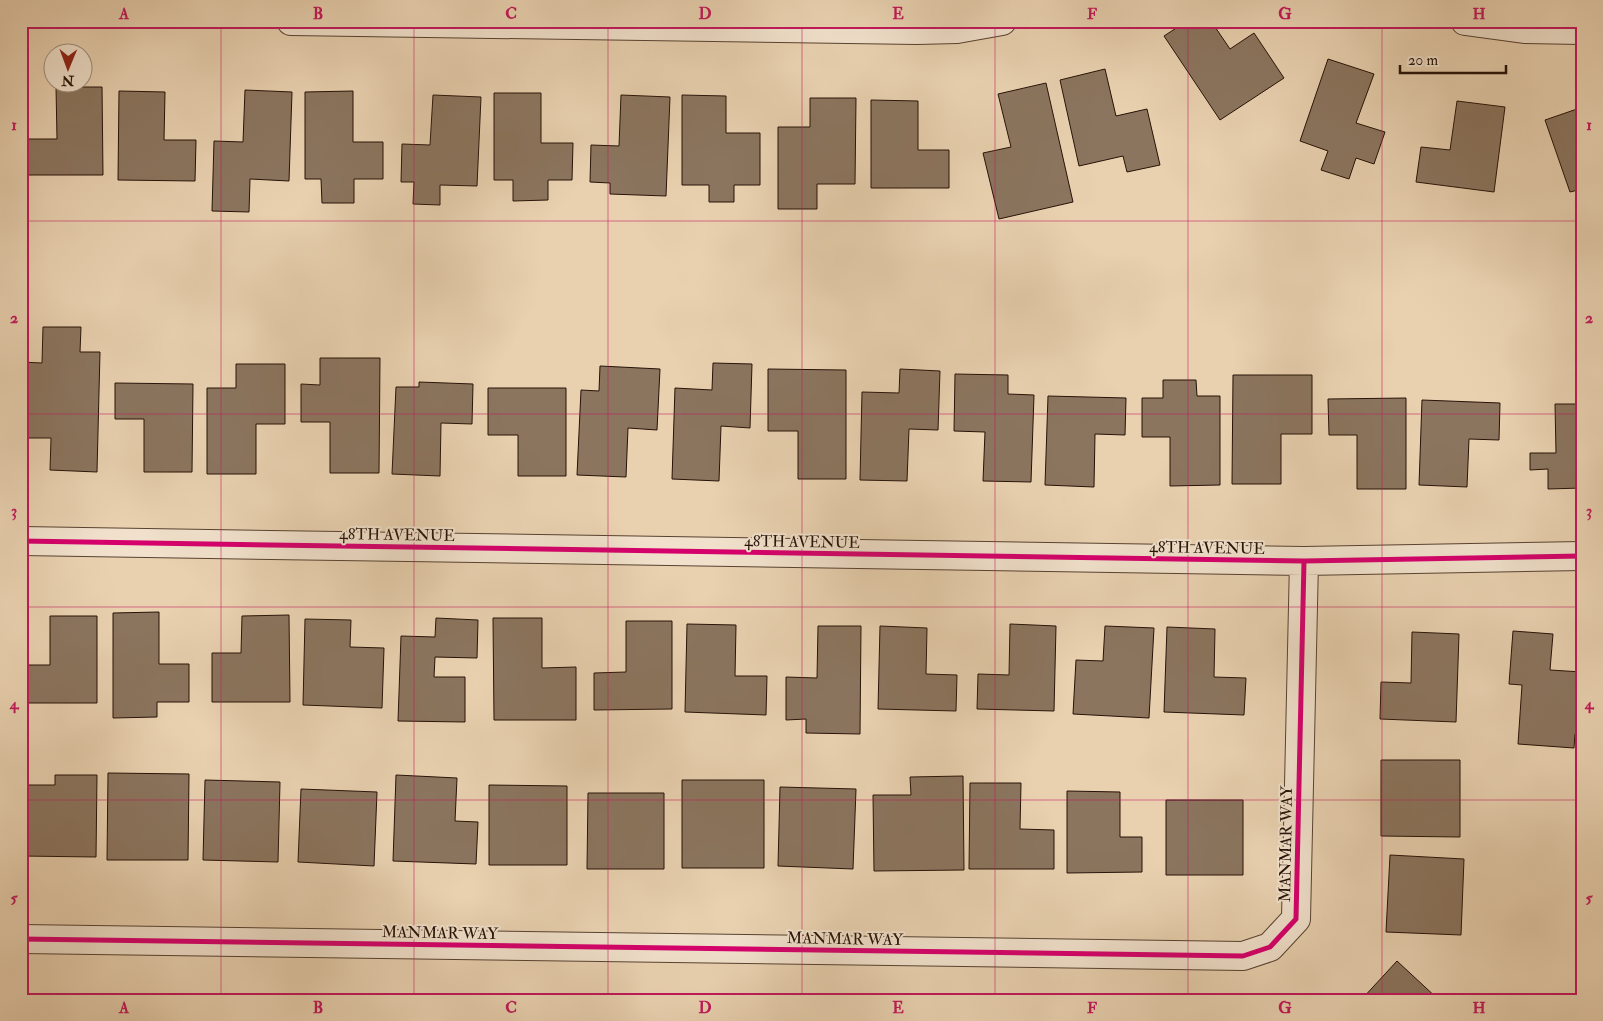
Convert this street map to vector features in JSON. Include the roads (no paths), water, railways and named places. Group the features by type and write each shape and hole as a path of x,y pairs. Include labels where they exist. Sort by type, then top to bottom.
{"street":[{"path":"291,21 917,30 957,29 1002,21"},
{"path":"1465,21 1524,28 1582,30"},
{"name":"48TH AVENUE","path":"21,541 1304,561 1582,556"},
{"name":"MANMAR WAY","path":"21,939 1243,956 1270,947 1296,919 1304,561"}]}
